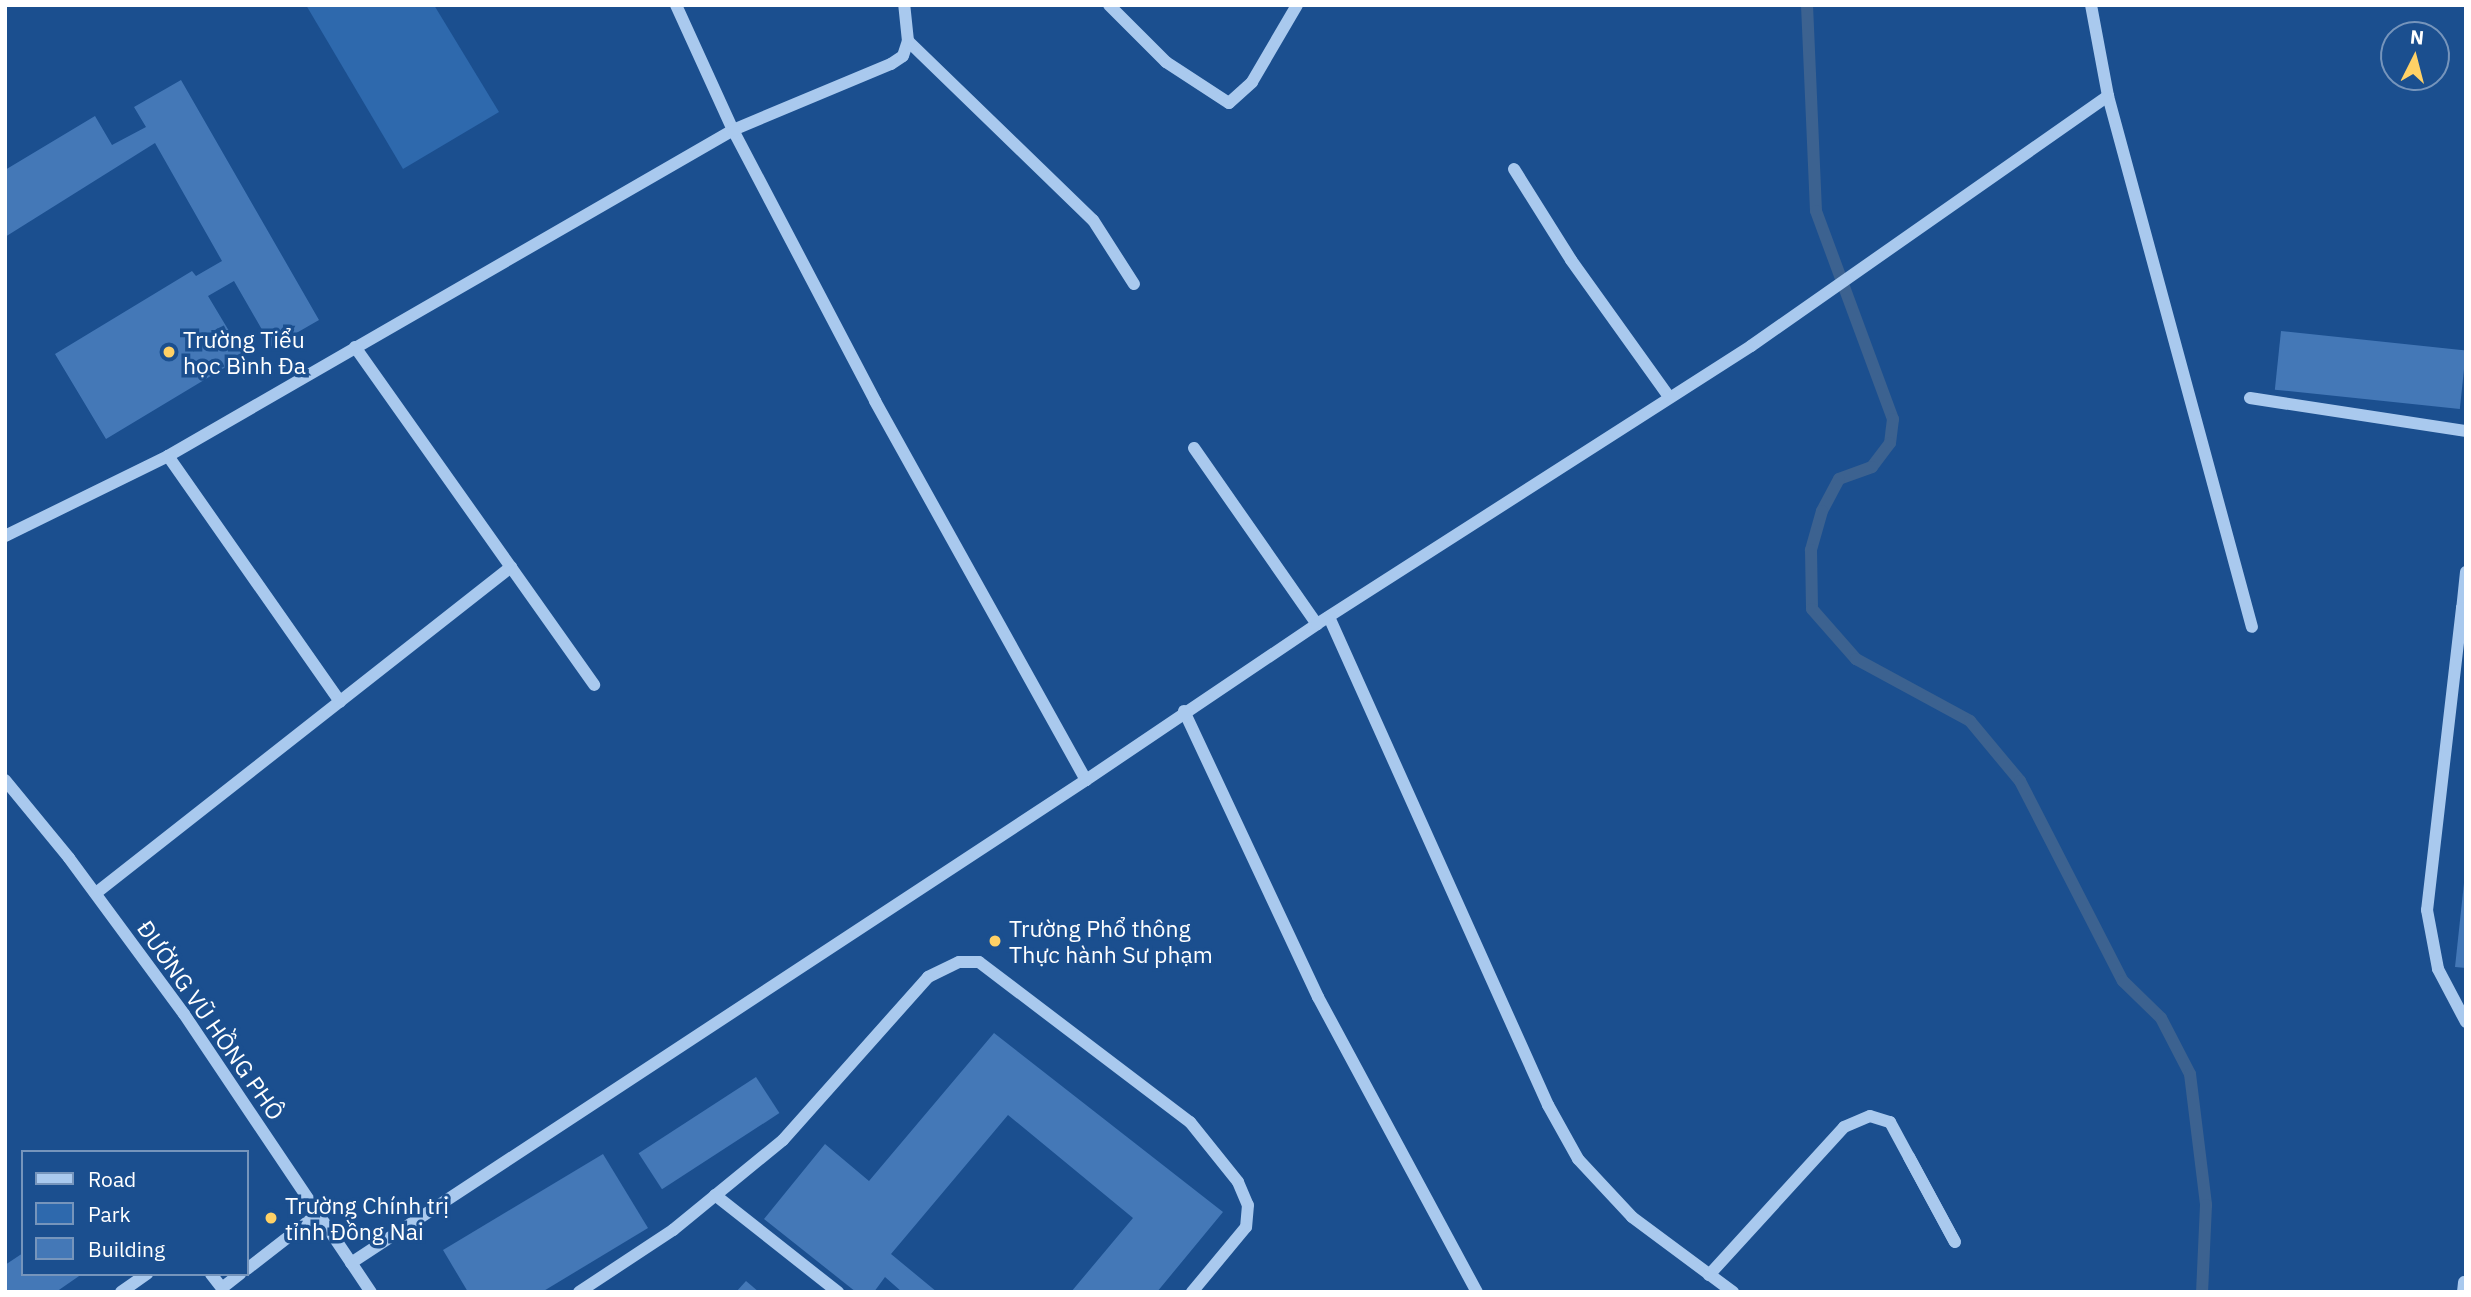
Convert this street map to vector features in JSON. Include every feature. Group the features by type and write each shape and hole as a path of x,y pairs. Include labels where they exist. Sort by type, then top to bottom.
{"street":[{"path":"676,5 733,130 875,401 1086,780"},
{"path":"5,536 168,456 733,130 891,64 903,56 908,41 904,5"},
{"path":"1109,5 1166,62 1228,103 1252,82 1297,5"},
{"path":"2091,5 2108,96 2252,627"},
{"path":"908,41 1093,220 1134,284"},
{"path":"351,1263 1086,780 1184,711 1819,299 2108,96"},
{"path":"1514,169 1571,260 1669,397"},
{"path":"355,347 594,685"},
{"path":"2250,398 2466,431"},
{"path":"1194,448 1317,624"},
{"path":"168,456 340,702"},
{"path":"96,893 511,567"},
{"path":"2466,572 2464,609 2427,910 2438,969 2466,1022"},
{"path":"1329,617 1548,1105 1578,1159 1632,1217 1732,1292"},
{"path":"1184,711 1318,997 1477,1292"},
{"name":"ĐƯỜNG VŨ HỒNG PHÔ","path":"5,780 96,893 184,1014 371,1292"},
{"path":"579,1292 673,1230 783,1140 928,976 959,962 979,962 1190,1122 1238,1182 1248,1205 1246,1227 1192,1292"},
{"path":"1709,1275 1844,1127 1870,1116 1890,1122 1955,1242 1909,1157"},
{"path":"715,1195 838,1292"},
{"path":"248,1268 318,1214"},
{"path":"121,1292 143,1276"},
{"path":"223,1290 238,1276"}],"green space":[{"path":"306,5 434,5 499,112 403,169"}],"building":[{"path":"181,80 319,320 272,347 234,281 208,296 244,356 106,439 55,354 192,271 196,276 222,261 155,143 5,237 5,170 95,116 112,145 146,127 134,107"},
{"path":"2281,331 2466,350 2460,409 2275,390"},
{"path":"2464,883 2466,884 2466,968 2455,967"},
{"path":"994,1033 1223,1212 1157,1292 1071,1292 1133,1218 1008,1115 891,1254 937,1292 902,1292 885,1277 874,1292 856,1292 764,1219 825,1144 869,1181"},
{"path":"756,1077 779,1113 662,1189 639,1153"},
{"path":"603,1154 648,1228 542,1292 468,1292 443,1250"},
{"path":"21,1254 21,1276 79,1276 56,1292 5,1292 5,1265"},
{"path":"746,1281 759,1292 736,1292"}],"waterway":[{"path":"1807,5 1816,211 1893,419 1890,443 1872,467 1839,479 1822,511 1811,550 1812,609 1856,659 1970,721 2020,781 2123,981 2161,1018 2190,1074 2206,1205 2202,1292"}],"place":[{"name":"Trường Tiểu học Bình Đa","path":"169,352"},
{"name":"Trường Phổ thông Thực hành Sư phạm","path":"995,941"},
{"name":"Trường Chính trị tỉnh Đồng Nai","path":"271,1218"}]}
